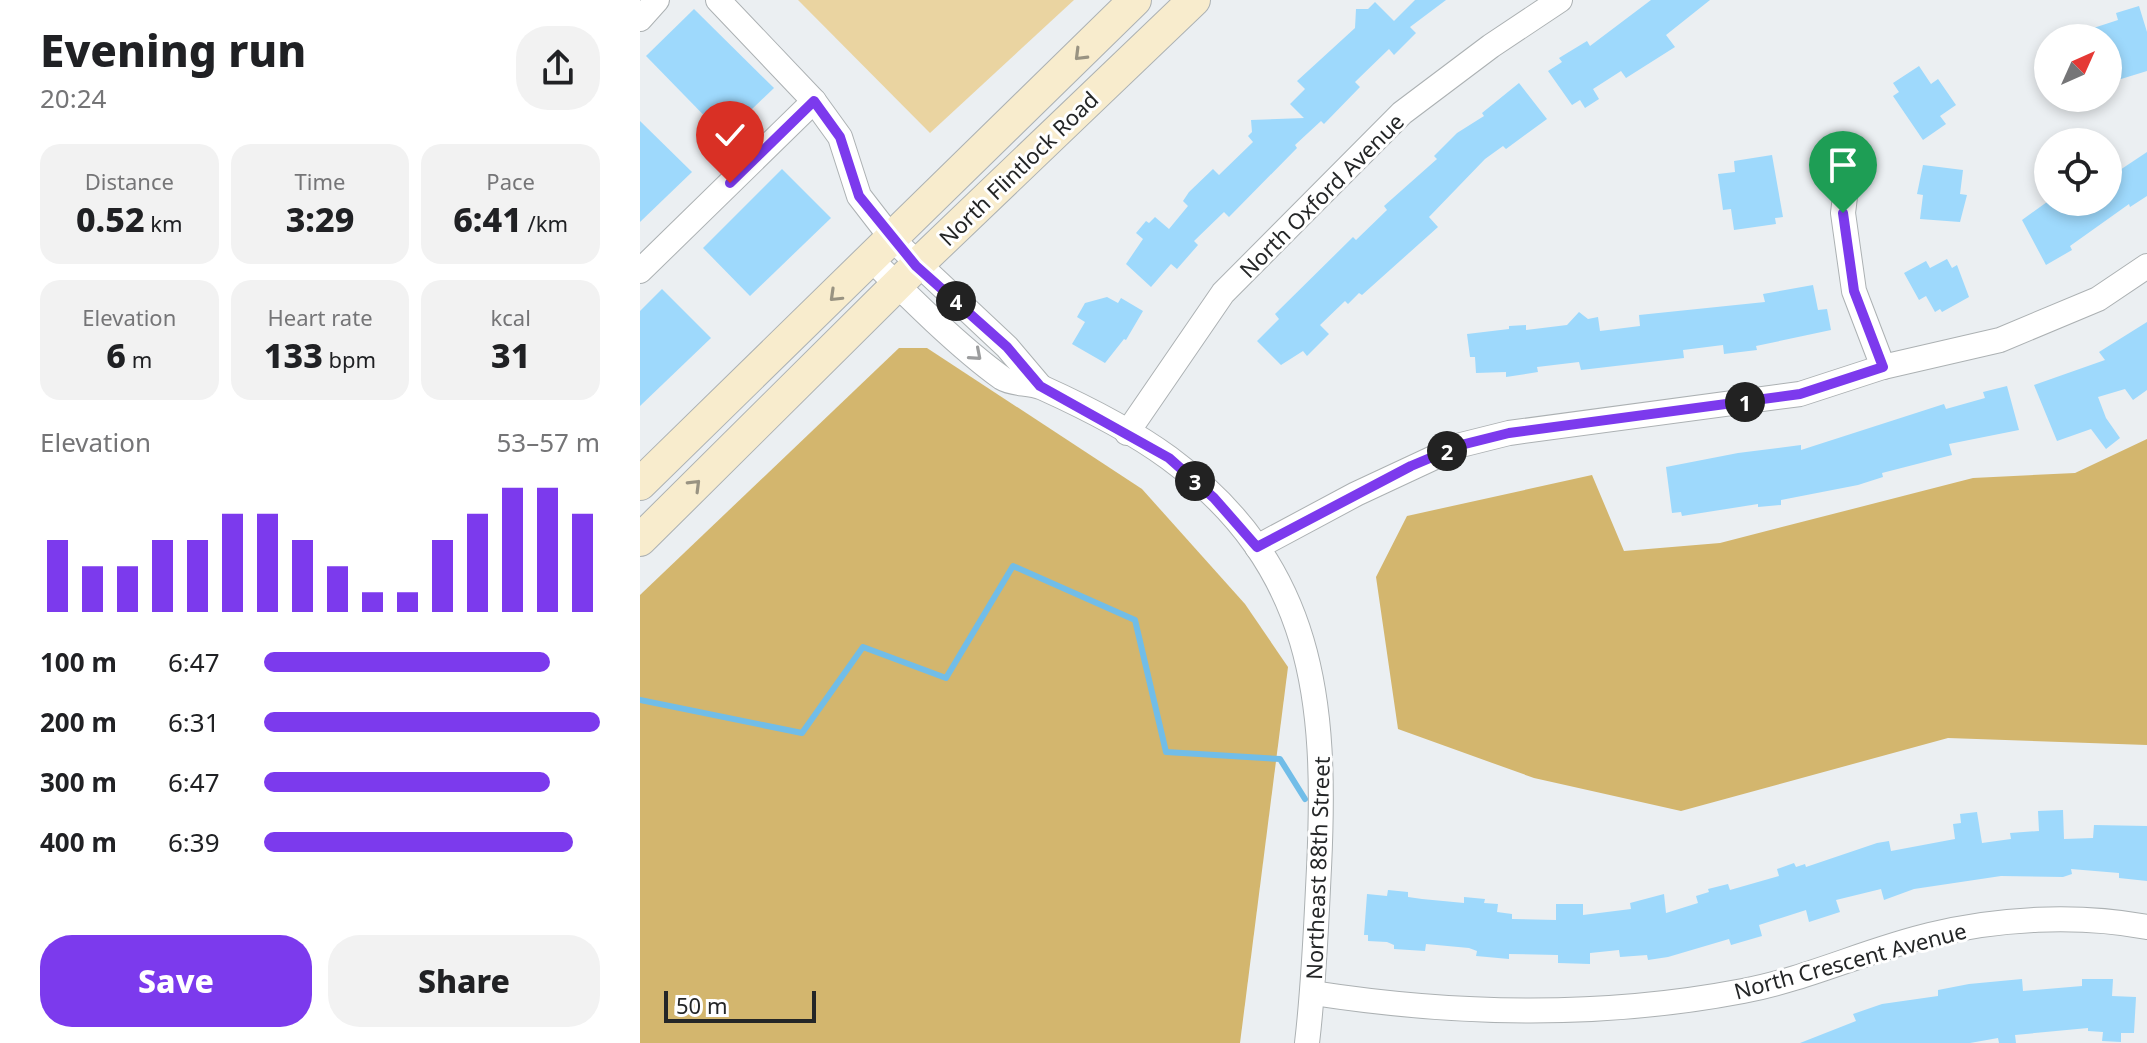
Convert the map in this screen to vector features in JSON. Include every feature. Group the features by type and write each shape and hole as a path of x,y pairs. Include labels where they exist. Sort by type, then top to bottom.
{"main road":[{"name":"North Flintlock Road","path":"640,484 1135,0"},
{"name":"North Flintlock Road","path":"640,540 906,275 1194,0"}],"street":[{"path":"640,19 657,0"},
{"name":"Northeast 88th Street","path":"718,0 814,101 840,137 859,196 882,250 1005,380 1040,386 1169,458 1214,498 1257,547 1284,594 1307,653 1319,712 1323,777 1313,993 1307,1043"},
{"name":"North Oxford Avenue","path":"1127,433 1223,293 1402,113 1491,46 1560,0"},
{"path":"640,271 814,101"},
{"path":"1850,156 1843,213 1854,291 1883,367"},
{"path":"1257,547 1398,473 1461,445 1509,433 1800,394 1883,367 2000,340 2098,299 2147,266"},
{"name":"North Crescent Avenue","path":"1313,993 1489,1011 1629,1007 1746,991 1930,934 2006,922 2116,921 2147,927"}],"shaded area":[{"path":"798,0 1074,0 930,133"},
{"path":"899,348 927,348 1142,489 1245,604 1288,667 1240,1043 640,1043 640,595"},
{"path":"2147,439 2147,745 1948,738 1681,811 1534,778 1398,729 1376,577 1407,516 1592,475 1624,551 1720,543 1973,478 2075,473"}],"building":[{"path":"1415,0 1446,0 1410,27 1416,33 1394,55 1389,49 1355,82 1360,87 1324,124 1321,121 1295,145 1297,148 1229,217 1224,212 1194,241 1198,245 1177,269 1171,264 1151,287 1126,264 1143,239 1136,233 1146,221 1149,223 1155,217 1169,229 1188,206 1183,201 1189,192 1213,169 1219,175 1253,142 1248,136 1252,132 1251,120 1304,118 1290,104 1305,89 1297,81 1355,28 1356,9 1368,9 1375,2 1394,21"},
{"path":"1651,0 1710,0 1666,35 1675,47 1626,78 1621,71 1593,89 1599,99 1585,108 1580,100 1572,105 1548,71 1562,62 1559,58 1587,41 1590,46"},
{"path":"2139,6 2147,32 2147,71 2122,79 2122,24 2106,24 2118,20 2116,13"},
{"path":"694,9 774,88 724,136 646,56"},
{"path":"1919,66 1931,84 1938,79 1956,105 1940,116 1946,124 1923,140 1893,96 1899,92 1893,83"},
{"path":"1519,83 1547,119 1506,149 1503,146 1485,159 1429,217 1438,227 1362,295 1359,293 1348,304 1345,301 1320,325 1329,334 1307,356 1303,351 1281,365 1257,341 1279,319 1275,314 1353,237 1356,240 1387,210 1384,206 1437,159 1434,156 1457,133 1484,116 1482,113"},
{"path":"640,121 692,172 640,222"},
{"path":"2147,152 2147,196 2122,209 2122,169"},
{"path":"1772,155 1783,217 1775,218 1776,224 1734,230 1731,209 1723,210 1718,174 1735,172 1734,161"},
{"path":"1923,165 1963,170 1960,194 1967,195 1960,222 1920,219 1923,195 1917,194"},
{"path":"782,169 831,218 750,296 703,248"},
{"path":"2034,211 2034,216 2112,216 2070,246 2072,250 2046,265 2022,220"},
{"path":"1947,259 1952,268 1957,265 1969,297 1942,312 1940,309 1935,312 1926,296 1919,300 1904,273 1926,261 1930,268"},
{"path":"1813,285 1818,310 1827,309 1831,330 1756,346 1757,350 1724,354 1723,345 1683,350 1684,358 1581,370 1579,362 1537,367 1538,372 1506,377 1506,372 1476,373 1475,357 1470,357 1467,334 1509,329 1509,326 1526,325 1526,330 1567,325 1579,312 1588,319 1598,317 1600,331 1640,326 1639,315 1765,302 1763,294"},
{"path":"662,289 711,338 640,406 640,311"},
{"path":"1107,297 1118,303 1121,298 1143,311 1126,340 1105,363 1072,344 1085,322 1077,317 1085,303"},
{"path":"2147,322 2147,390 2133,400 2125,389 2098,397 2106,418 2120,438 2106,449 2091,429 2057,441 2034,385 2105,360 2099,352"},
{"path":"2007,386 2019,430 1949,444 1952,455 1882,473 1883,477 1858,485 1781,500 1781,505 1758,507 1758,504 1682,516 1681,512 1672,513 1666,467 1801,445 1801,450 1944,404 1946,409 1985,398 1983,392"},
{"path":"2063,810 2064,839 2093,838 2094,825 2147,826 2147,881 2119,878 2119,873 2071,869 2072,874 2063,877 2001,876 1914,889 1884,900 1881,889 1836,900 1840,912 1809,922 1806,910 1759,925 1762,936 1731,945 1729,939 1648,960 1647,955 1620,957 1619,950 1590,953 1590,964 1558,963 1558,955 1509,954 1509,959 1476,956 1477,951 1469,948 1426,944 1425,951 1394,949 1394,945 1387,942 1368,941 1368,935 1364,935 1367,894 1387,896 1388,890 1408,892 1408,897 1464,903 1464,897 1485,899 1484,903 1498,904 1497,912 1512,914 1512,919 1556,920 1556,904 1583,904 1583,915 1631,909 1630,903 1664,894 1666,913 1698,903 1696,896 1709,892 1708,889 1728,884 1730,890 1779,876 1777,869 1794,863 1796,867 1805,864 1806,867 1889,841 1891,851 1955,839 1953,824 1961,823 1960,814 1977,812 1982,843 2011,839 2010,833 2039,831 2038,811"},
{"path":"2022,979 2023,991 2082,986 2082,979 2113,979 2112,996 2136,997 2134,1033 2121,1033 2121,1042 2102,1041 2103,1032 2088,1031 2088,1028 2015,1035 2016,1043 1999,1043 1998,1038 1970,1043 1800,1043 1856,1021 1853,1014 1882,1004 1938,996 1938,990 1969,984"}],"waterway":[{"path":"640,700 802,733 863,647 946,678 1013,566 1135,620 1166,752 1280,759 1305,799"}],"route":[{"path":"730,183 814,101 840,137 859,196 916,266 1007,347 1040,386 1169,458 1214,498 1257,547 1411,466 1461,445 1509,433 1800,394 1883,367 1854,291 1843,213"}]}
